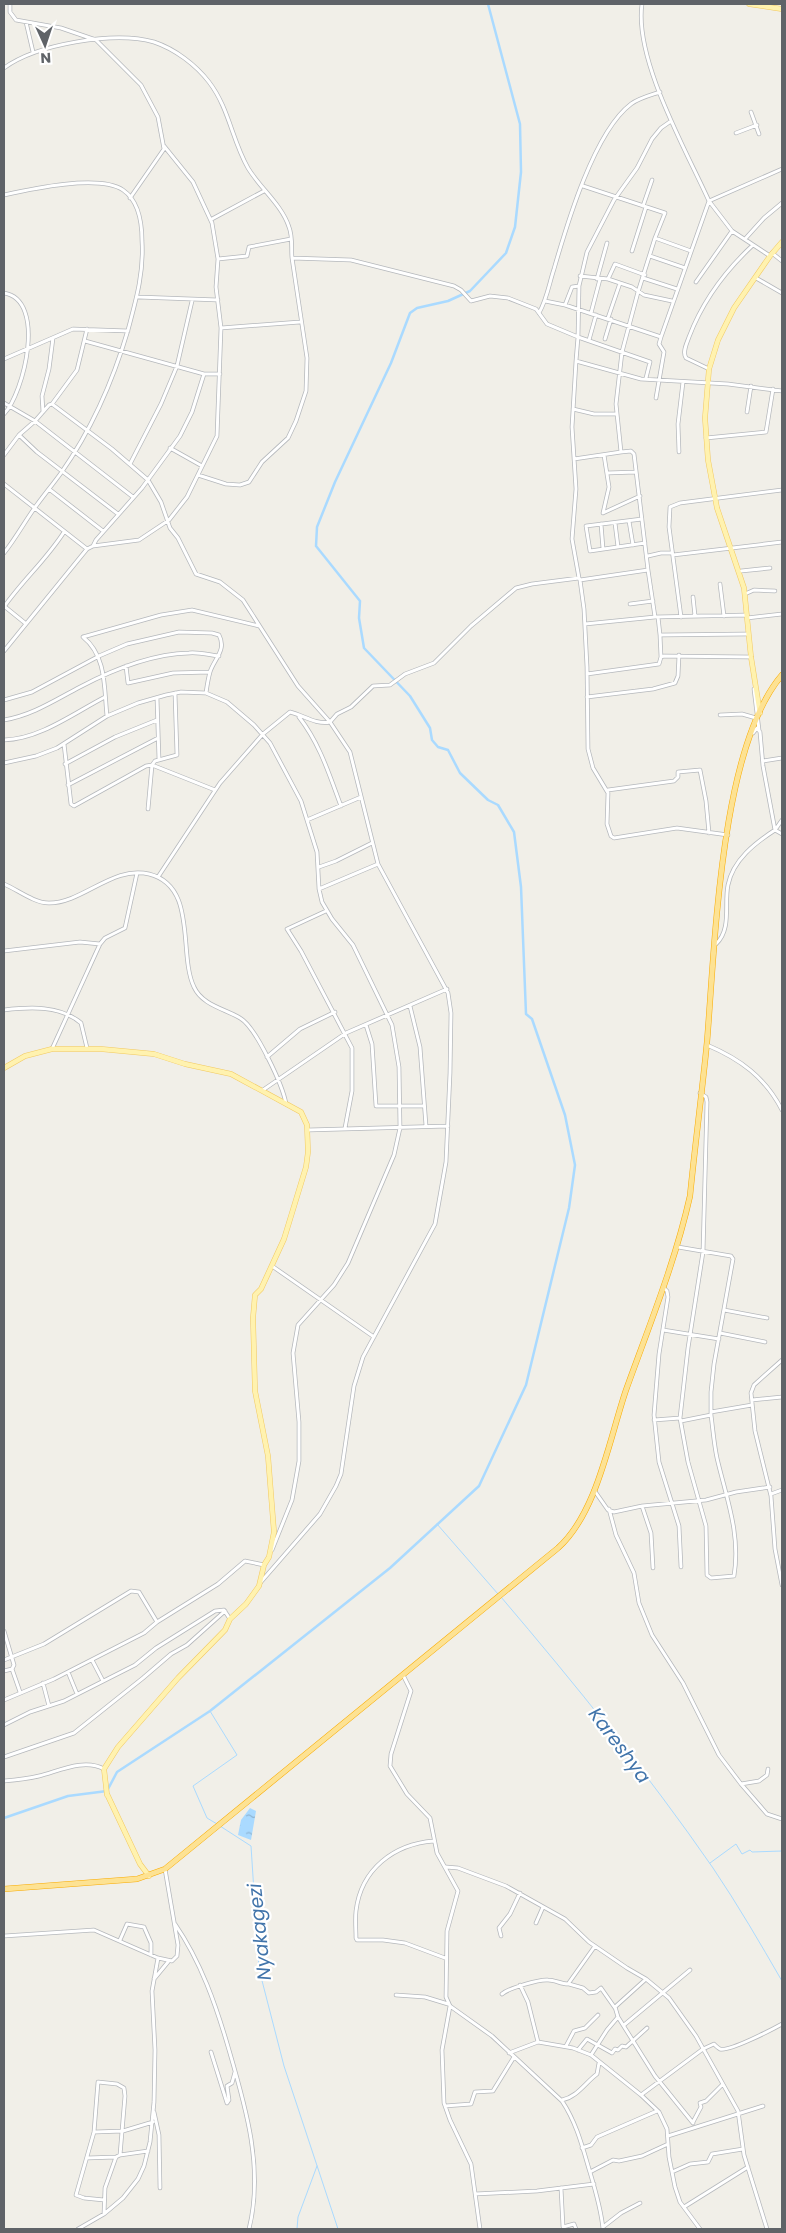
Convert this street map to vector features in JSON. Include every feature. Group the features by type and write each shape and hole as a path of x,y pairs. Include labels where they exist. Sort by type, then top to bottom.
{"highway":[{"path":"4,1889 109,1882 149,1876 165,1869 569,1538 581,1520 594,1490 620,1409 678,1247 690,1196 728,835 740,767 757,718 782,675"}],"main road":[{"path":"752,4 782,9"},
{"path":"760,713 748,634 746,594 740,571 719,516 708,460 705,418 709,369 718,340 730,314 771,254 782,242"},
{"path":"4,1068 25,1056 52,1049 87,1048 154,1054 185,1064 223,1072 263,1090 304,1116 308,1130 308,1158 301,1188 284,1239 261,1289 255,1295 252,1325 256,1401 268,1456 274,1511 273,1539 269,1557 264,1565 258,1586 246,1604 230,1619 225,1630 143,1717 118,1747 104,1769 107,1794 140,1864 149,1876"}],"street":[{"path":"4,651 25,622 87,549 93,546 139,540 167,522 187,497 217,436 221,328 216,287 218,259 211,219 194,182 164,146 158,117 141,85 96,40 61,28 14,18 10,4"},
{"path":"642,4 640,25 660,92 709,201 732,231 782,261"},
{"path":"26,22 33,52"},
{"path":"4,68 33,52 96,40 129,39 154,42 177,54 200,71 223,105 248,167 288,223 300,322 307,358 306,384 300,411 288,438 262,462 249,482 240,485 226,484 198,476"},
{"path":"540,313 592,159 613,124 632,103 660,92"},
{"path":"751,112 759,134"},
{"path":"672,121 660,128 652,139 637,168 617,197 587,252 580,276 573,409 576,489 572,539 585,624 588,749 593,768 607,790 607,824 609,833 613,838 672,828 728,835"},
{"path":"736,133 756,124"},
{"path":"130,198 160,155 164,146"},
{"path":"656,398 664,352 659,344 660,337 709,201 782,169"},
{"path":"632,251 652,180"},
{"path":"4,195 56,184 113,187 123,190 130,198 142,225 143,257 138,297 123,350 108,389 88,430 62,472 34,508 4,552"},
{"path":"583,186 664,212 638,292 622,352 617,414 621,452"},
{"path":"211,219 264,191"},
{"path":"745,239 764,218 782,203"},
{"path":"696,282 732,231"},
{"path":"655,238 691,250"},
{"path":"218,259 247,256 249,246 291,239"},
{"path":"591,313 607,243"},
{"path":"709,369 686,358 684,354 686,347 696,320 712,291 753,245"},
{"path":"650,256 685,268"},
{"path":"292,258 332,257 425,277 454,286 471,301 490,296 501,296 530,306 540,313 547,324 650,362 646,378"},
{"path":"608,279 615,264 677,289"},
{"path":"580,276 608,279 638,292 672,302"},
{"path":"756,278 782,293"},
{"path":"605,339 620,283"},
{"path":"565,305 572,287 579,286"},
{"path":"4,292 22,305 27,321 28,347 17,394 11,407 4,414"},
{"path":"138,297 192,301 218,300"},
{"path":"130,464 161,404 177,366 192,301"},
{"path":"545,302 565,305 596,314 660,337"},
{"path":"589,340 596,314"},
{"path":"221,328 300,322"},
{"path":"4,359 73,329 128,331"},
{"path":"4,455 19,435 52,404 77,370 87,329"},
{"path":"43,412 42,396 49,370 53,337"},
{"path":"85,341 204,374 220,374"},
{"path":"576,361 641,379 751,386 782,391"},
{"path":"93,546 103,531 148,480 186,425 204,374"},
{"path":"679,452 678,424 683,382"},
{"path":"747,412 751,386"},
{"path":"706,438 766,432 773,389"},
{"path":"4,403 34,421 133,497"},
{"path":"52,404 88,430 148,480 161,502 167,522 183,546 196,574 220,582 240,597 298,686 330,722 350,752 378,864 447,989 451,1013 448,1126 446,1162 437,1219 363,1357 354,1386 340,1474 335,1490 320,1514 258,1586"},
{"path":"573,409 594,414 617,414"},
{"path":"19,435 62,472 118,514"},
{"path":"170,448 202,466"},
{"path":"574,459 633,452 648,556 648,570 660,635 661,657 659,664 587,674"},
{"path":"604,455 608,487 602,513 640,496"},
{"path":"607,473 636,472"},
{"path":"4,484 87,549"},
{"path":"49,489 103,531"},
{"path":"681,617 669,527 670,508 676,504 782,490"},
{"path":"642,519 586,526 590,552 645,543"},
{"path":"629,521 633,545"},
{"path":"615,523 618,547"},
{"path":"601,524 603,549"},
{"path":"25,622 4,606 26,577 54,548 64,532"},
{"path":"648,556 782,542"},
{"path":"740,571 770,568"},
{"path":"158,877 215,790 263,734 287,713 297,714 318,722 330,722 337,714 351,707 373,686 395,682 406,674 434,663 471,626 516,588 532,584 648,570"},
{"path":"720,584 724,616"},
{"path":"746,594 754,590 775,590"},
{"path":"693,597 695,616"},
{"path":"630,604 653,601"},
{"path":"107,716 99,656 83,637 161,615 192,610 260,626"},
{"path":"585,624 656,617 782,614"},
{"path":"4,700 32,692 99,656 127,644 179,632 219,635 222,644 219,656 210,672 206,693"},
{"path":"660,635 748,634"},
{"path":"4,720 45,707 103,675 126,666 187,653 219,656"},
{"path":"661,657 679,655 751,658"},
{"path":"587,697 654,689 675,683 678,676 679,655"},
{"path":"126,666 128,683 173,673 210,672"},
{"path":"752,666 757,718 775,830"},
{"path":"64,744 67,785 71,804 74,806 132,773 160,760 177,755 175,693"},
{"path":"4,763 36,756 64,744 107,716 175,693 206,693 227,702 263,734 275,752 301,801 317,852 319,889 326,911 353,945 388,1014 399,1067 400,1128 394,1155 352,1254 340,1277 321,1301 304,1316 296,1330 293,1353 300,1442 299,1462 292,1500 269,1557"},
{"path":"4,740 22,738 44,730 105,697"},
{"path":"157,698 160,760"},
{"path":"297,714 319,748 330,772 341,806"},
{"path":"720,715 747,714 757,718"},
{"path":"65,764 115,737 157,720"},
{"path":"750,736 757,728 760,732"},
{"path":"67,785 158,738"},
{"path":"763,760 782,758"},
{"path":"152,765 215,790"},
{"path":"148,809 152,765"},
{"path":"607,790 674,781 678,777 678,772 700,770 702,772 709,833"},
{"path":"307,820 361,797"},
{"path":"716,944 724,932 728,885 733,870 746,852 775,830 782,820"},
{"path":"775,830 782,834"},
{"path":"318,867 336,861 372,843"},
{"path":"319,889 378,864"},
{"path":"52,1049 100,944 105,938 125,928 137,873"},
{"path":"4,884 43,902 56,902 123,875 137,873 158,877 173,891 180,906 186,936 189,972 194,989 205,1000 241,1018 254,1036 279,1080 286,1104"},
{"path":"326,911 287,929 335,1012 346,1033 354,1055 352,1091 345,1128"},
{"path":"4,951 80,942 100,944"},
{"path":"263,1090 346,1033 447,989"},
{"path":"410,1006 420,1046 426,1126"},
{"path":"4,1010 39,1008 67,1015 81,1023 87,1048"},
{"path":"267,1058 300,1029 335,1012"},
{"path":"366,1025 372,1044 376,1106 424,1106"},
{"path":"706,1044 751,1069 764,1081 782,1110"},
{"path":"678,1247 703,1252 733,1257 710,1392 717,1458 727,1494 735,1538 734,1575 732,1576 708,1577 706,1526 688,1462 681,1420 690,1333 703,1252 707,1102 706,1097 700,1093"},
{"path":"308,1130 448,1126"},
{"path":"272,1265 374,1337"},
{"path":"663,1288 667,1291 668,1297 654,1420 660,1462 679,1526 681,1567"},
{"path":"724,1310 767,1318"},
{"path":"663,1330 719,1339"},
{"path":"720,1333 765,1342"},
{"path":"782,1360 754,1385 751,1391 757,1440 771,1494 775,1549 782,1584"},
{"path":"752,1400 782,1397"},
{"path":"654,1420 681,1420 752,1405"},
{"path":"594,1490 608,1510 614,1512 642,1506 700,1501 727,1494 770,1488"},
{"path":"771,1494 782,1490"},
{"path":"642,1506 650,1533 652,1568"},
{"path":"609,1509 616,1535 634,1573 639,1603 651,1631 683,1683 719,1755 767,1814 782,1819"},
{"path":"4,1700 68,1672 144,1633 157,1622 212,1589 245,1561 264,1565"},
{"path":"4,1660 44,1644 131,1591 139,1592 157,1622"},
{"path":"4,1725 30,1712 77,1694 135,1665 156,1648 215,1611 221,1609 225,1611 230,1619"},
{"path":"4,1757 74,1733 171,1654 187,1645 225,1611"},
{"path":"4,1632 14,1664 12,1669 20,1692"},
{"path":"92,1660 103,1681"},
{"path":"4,1671 12,1669"},
{"path":"68,1672 77,1694"},
{"path":"403,1674 411,1691 391,1754 390,1766 407,1794 430,1818 437,1853 456,1886 458,1896 448,1924 445,1958 445,1991 449,2005 442,2050 445,2106 453,2128 469,2158 480,2229"},
{"path":"44,1683 49,1706"},
{"path":"4,1781 38,1776 78,1766 97,1766 104,1769"},
{"path":"741,1784 761,1780 767,1775 768,1769"},
{"path":"434,1841 415,1843 383,1858 365,1882 358,1902 356,1938 360,1940 383,1940 405,1943 445,1958"},
{"path":"446,1867 458,1868 520,1893 569,1921 595,1946 646,1979 662,1992 683,2016 739,2114 743,2149 767,2229"},
{"path":"153,1981 168,1962 174,1960 178,1955 175,1924 165,1869"},
{"path":"501,1936 499,1928 510,1914 520,1893"},
{"path":"536,1923 543,1907"},
{"path":"120,1940 127,1924 144,1927 151,1943 152,1955"},
{"path":"175,1924 204,1976 235,2071 250,2132 254,2167 254,2204 249,2229"},
{"path":"4,1936 88,1929 120,1940 168,1962"},
{"path":"568,1984 595,1946"},
{"path":"78,2229 104,2214 131,2189 141,2174 148,2151 153,2109 155,2050 152,1991 158,1958"},
{"path":"624,2025 690,1970"},
{"path":"615,2008 646,1979"},
{"path":"502,1994 520,1985 532,1984 542,1980 583,1988 589,1993 596,1992 601,1988 655,2076 693,2125"},
{"path":"520,1985 528,2002 538,2042"},
{"path":"396,1995 425,1997 449,2005 492,2036 562,2100 574,2120 594,2184 603,2228"},
{"path":"566,2046 574,2030 585,2028 598,2015"},
{"path":"591,2055 599,2046 606,2030 618,2017"},
{"path":"641,2095 703,2049 714,2044 720,2049 725,2049 747,2042 782,2024"},
{"path":"578,2050 586,2038 612,2054 615,2049 618,2050 622,2046 626,2047 647,2028"},
{"path":"509,2053 538,2042 566,2046 591,2055 641,2095 657,2110 668,2129 668,2144 676,2192 700,2229"},
{"path":"211,2052 227,2102 229,2100 227,2086 232,2083 235,2071"},
{"path":"445,2106 471,2104 475,2092 494,2092 514,2057"},
{"path":"562,2100 572,2097 597,2074 599,2062"},
{"path":"104,2200 84,2198 76,2195 94,2132 98,2082 117,2084 124,2088 123,2131 120,2155"},
{"path":"693,2125 701,2107 700,2103 706,2101 722,2085"},
{"path":"668,2136 693,2125 763,2106"},
{"path":"153,2109 159,2135 160,2188"},
{"path":"582,2148 591,2145 597,2137 657,2110"},
{"path":"94,2132 123,2131 152,2122"},
{"path":"590,2172 613,2160 642,2156 668,2144"},
{"path":"672,2172 690,2164 708,2162 712,2154 743,2149"},
{"path":"87,2158 116,2157 148,2151"},
{"path":"104,2214 105,2184 116,2157"},
{"path":"684,2207 748,2167"},
{"path":"475,2194 594,2184"},
{"path":"561,2188 563,2227 574,2224 576,2229"},
{"path":"603,2228 617,2215 640,2203"}],"water":[{"path":"250,1808 256,1811 251,1840 238,1835 241,1820"}],"waterway":[{"path":"4,1818 68,1796 107,1791 117,1772 210,1711 390,1568 479,1486 526,1385 569,1208 575,1165 565,1115 532,1019 526,1014 521,887 514,832 498,805 488,800 460,773 448,750 438,747 432,740 430,728 410,696 364,648 359,618 360,601 316,546 317,527 335,482 391,363 410,313 417,308 448,301 470,291 506,253 515,227 521,172 520,124 488,4"},
{"name":"Kareshya","path":"437,1524 498,1594"},
{"name":"Kareshya","path":"501,1597 663,1798 713,1868 782,1981"},
{"name":"Nyakagezi","path":"210,1711 237,1755 193,1786 207,1818 217,1824"},
{"name":"Nyakagezi","path":"220,1826 251,1846 259,1969 284,2066 338,2229"},
{"path":"710,1863 736,1844 742,1854 750,1850 752,1852 782,1851"},
{"path":"297,2229 298,2217 317,2166"}]}
